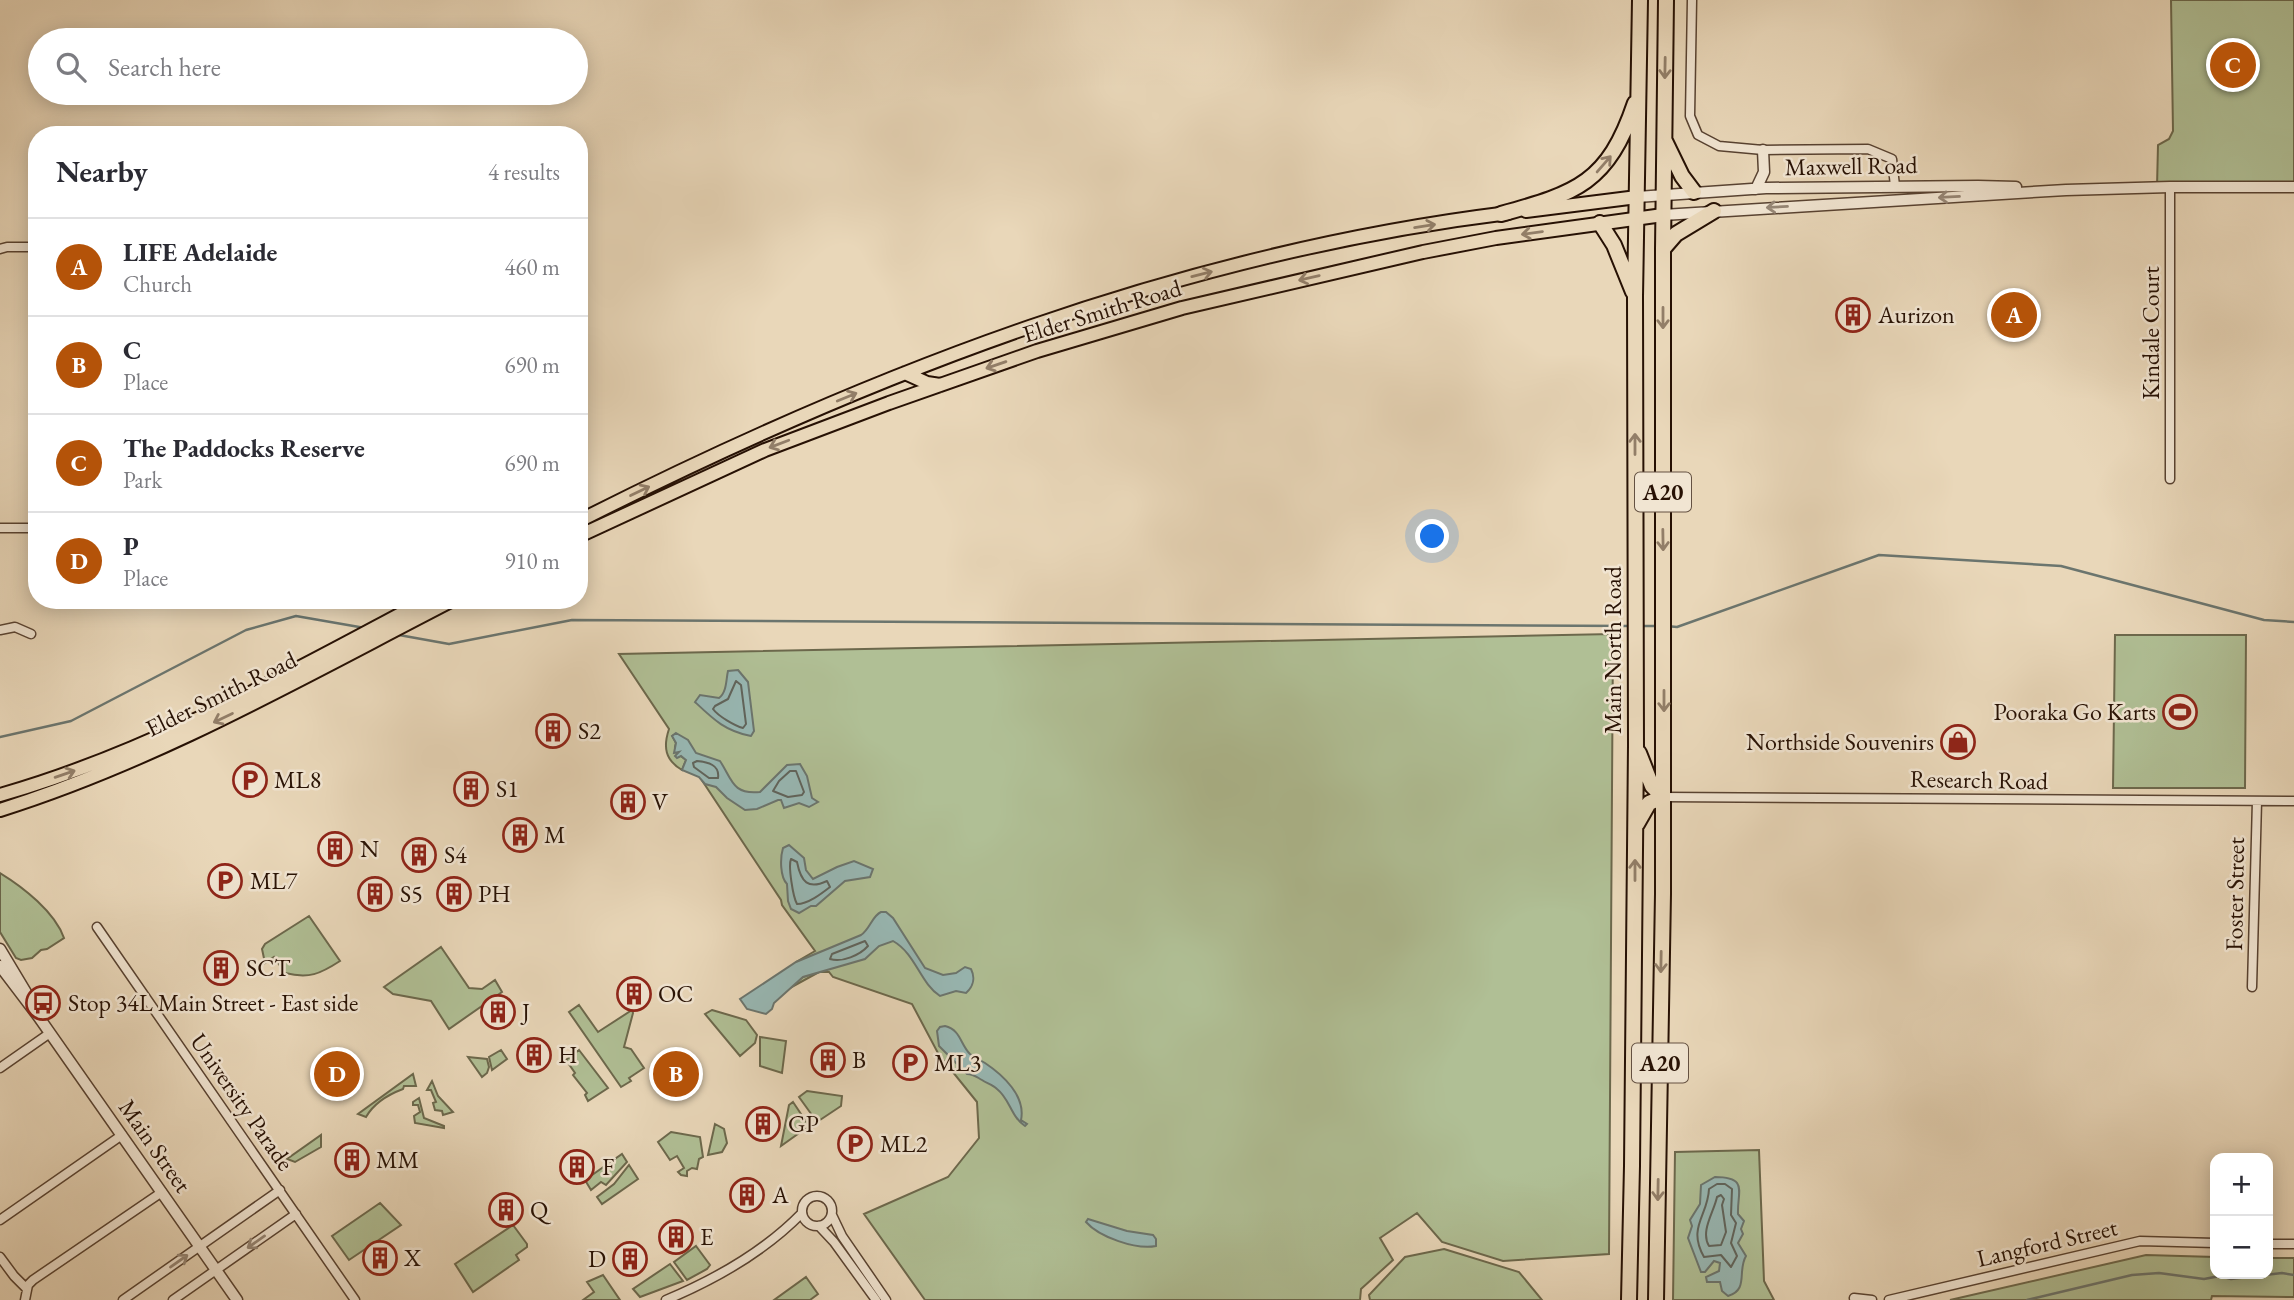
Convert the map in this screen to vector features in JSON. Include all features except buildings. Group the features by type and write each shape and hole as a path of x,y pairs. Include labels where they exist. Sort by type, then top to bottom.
{"highway":[{"name":"Main North Road","path":"1629,1300 1633,1139 1635,297 1640,0"},
{"name":"Main North Road","path":"1656,1300 1663,797 1663,195 1666,0"},
{"path":"1501,214 1571,191 1600,170 1625,133 1640,88"},
{"path":"1664,140 1693,192"},
{"path":"1663,249 1676,234 1714,211"},
{"path":"1600,223 1614,245 1635,297"},
{"path":"1635,828 1650,803 1663,797 1648,779 1636,745"}],"main road":[{"name":"Elder Smith Road","path":"588,517 735,445 905,373 1053,318 1180,280 1374,233 1637,197"},
{"name":"Elder Smith Road","path":"588,532 765,450 888,403 1037,351 1182,308 1423,252 1496,238 1663,215"},
{"path":"888,403 901,386 905,373 927,383 941,385"},
{"name":"Elder Smith Road","path":"0,795 83,768 169,732 410,609"},
{"name":"Elder Smith Road","path":"0,810 42,797 135,760 436,609"},
{"path":"0,819 52,802 135,760"}],"street":[{"path":"1692,0 1690,116 1698,135 1719,146 1763,150 1868,149 1892,159 1894,200"},
{"path":"1756,189 1764,172 1763,150"},
{"name":"Maxwell Road","path":"1637,197 1756,189 1895,186 2066,190"},
{"name":"Kindale Court","path":"2170,187 2170,479"},
{"name":"Maxwell Road","path":"1663,215 2066,190 2294,187"},
{"path":"1806,188 1806,205"},
{"path":"0,249 28,247"},
{"path":"0,528 28,528"},
{"path":"0,630 15,627 32,634"},
{"name":"Research Road","path":"1663,797 2294,802"},
{"name":"Foster Street","path":"2252,986 2257,802"},
{"name":"University Parade","path":"97,927 355,1300"},
{"name":"Main Street","path":"0,949 20,978 38,1016"},
{"name":"Main Street","path":"0,966 50,1032 237,1300"},
{"path":"0,1068 50,1032"},
{"path":"0,1220 122,1135"},
{"path":"123,1300 280,1190"},
{"path":"25,1300 27,1289 33,1280 162,1192"},
{"path":"666,1300 717,1276 784,1231 802,1213 808,1198 820,1195 831,1203 832,1215 842,1236 886,1300"},
{"path":"802,1213 808,1223"},
{"path":"173,1300 296,1214"},
{"path":"819,1226 826,1223 832,1215"},
{"path":"784,1231 808,1223 819,1226 834,1242 876,1300"},
{"name":"Langford Street","path":"1889,1300 2140,1241 2210,1243"},
{"path":"2273,1244 2294,1244"},
{"path":"0,1257 27,1289"},
{"path":"0,1276 9,1269"},
{"path":"1854,1297 1872,1300"}],"green space":[{"path":"2171,0 2294,0 2294,187 2157,187 2158,145 2169,139 2173,131"},
{"path":"1613,634 1609,1254 1503,1261 1442,1242 1417,1213 1380,1238 1393,1260 1361,1289 1360,1300 925,1300 864,1214 948,1177 979,1138 977,1102 939,1055 912,1004 833,977 829,972 819,972 788,989 803,977 826,969 817,954 796,962 815,951 782,905 672,735 675,747 686,760 682,770 672,762 666,747 669,729 619,654"},
{"name":"Pooraka Go Karts","path":"2115,635 2246,635 2245,788 2113,788"},
{"path":"0,873 46,910 64,938 32,958 16,958 0,932"},
{"path":"309,916 340,961 308,975 285,973 274,957 265,963 262,949 265,944"},
{"path":"441,947 469,988 482,989 495,980 502,992 449,1029 431,1001 393,994 384,987"},
{"path":"579,1005 598,1032 632,1010 624,1047 631,1049 644,1068 621,1087 569,1012"},
{"path":"712,1010 746,1020 757,1035 755,1043 740,1056 705,1014"},
{"path":"760,1037 786,1041 782,1073 760,1066"},
{"path":"501,1050 507,1059 492,1070 489,1057"},
{"path":"579,1050 608,1088 588,1101 585,1095 587,1093 573,1075 575,1073 566,1060"},
{"path":"468,1057 487,1059 487,1073 482,1077"},
{"path":"413,1074 416,1086 404,1086 386,1097 366,1117 358,1114"},
{"path":"432,1081 438,1096 453,1112 443,1115 442,1111 435,1110 433,1103 436,1102 431,1090 427,1090"},
{"path":"807,1091 842,1096 841,1106 817,1122 799,1097"},
{"path":"419,1098 424,1118 444,1128 415,1123 414,1116 420,1112 418,1105 413,1105 413,1102"},
{"path":"793,1102 809,1126 781,1146 789,1105"},
{"path":"715,1124 724,1129 727,1143 722,1152 708,1155"},
{"path":"671,1132 700,1137 703,1157 699,1159 697,1169 687,1171 687,1176 678,1172 684,1168 677,1156 670,1160 658,1142"},
{"path":"321,1135 321,1147 295,1162 287,1159"},
{"path":"1759,1150 1764,1281 1774,1300 1673,1300 1675,1152"},
{"path":"622,1154 627,1162 606,1185 601,1182 591,1190 585,1180"},
{"path":"629,1165 638,1179 602,1204 597,1197 614,1184"},
{"path":"380,1203 401,1225 349,1260 332,1236"},
{"path":"513,1225 527,1247 516,1255 519,1260 473,1292 455,1264"},
{"path":"696,1246 710,1265 687,1280 674,1262"},
{"path":"1444,1249 1519,1272 1542,1300 1370,1300 1369,1295 1405,1257"},
{"path":"2146,1255 2210,1257 2210,1279 2273,1279 2273,1258 2294,1258 2294,1297 2212,1296 2211,1300 1950,1300"},
{"path":"670,1264 683,1281 640,1297 633,1289"},
{"path":"603,1275 620,1300 583,1300 594,1292 587,1282"},
{"path":"806,1277 818,1294 810,1300 774,1300"}],"water":[{"path":"738,670 748,682 754,731 751,736 727,728 695,702 700,695 719,698 725,689 728,671"},
{"path":"676,733 688,740 696,753 720,761 734,784 744,791 760,792 787,765 800,764 807,776 812,798 818,802 809,807 799,803 784,808 781,800 778,800 757,809 745,810 716,787 705,784 699,777 682,770 686,760 675,756 679,752 674,753 676,743 672,736"},
{"path":"789,845 804,858 806,870 813,879 854,861 873,869 870,877 845,881 816,906 799,913 791,909 782,872 783,848"},
{"path":"881,912 886,912 893,918 925,968 943,975 956,973 965,967 971,969 973,981 969,990 966,993 956,991 940,996 927,984 907,953 893,941 879,946 865,959 803,977 774,1003 766,1014 747,1009 740,999 796,962 861,935"},
{"path":"945,1026 957,1034 970,1054 992,1068 1012,1087 1020,1103 1021,1120 1027,1124 1025,1126 994,1086 967,1074 939,1046 937,1031"},
{"path":"1715,1177 1737,1183 1738,1214 1744,1221 1741,1229 1743,1234 1738,1243 1746,1256 1741,1285 1728,1296 1722,1291 1720,1282 1707,1282 1706,1277 1719,1271 1720,1263 1714,1261 1705,1272 1701,1272 1688,1238 1692,1226 1690,1220 1700,1204 1701,1185"},
{"path":"1088,1219 1127,1231 1153,1235 1156,1246 1138,1246 1109,1237 1092,1228 1086,1222"}],"waterway":[{"path":"1666,626 1677,627 1879,555 2061,566 2264,620 2294,622"},
{"path":"0,737 71,721 246,630 296,616 365,628"},
{"path":"399,635 449,644 572,620 1632,626"},
{"path":"1642,626 1656,626"},
{"path":"2027,1300 2132,1275 2159,1273 2204,1279 2282,1273 2294,1275"}],"place":[{"name":"The Paddocks Reserve","path":"2233,65"},
{"name":"Aurizon","path":"1853,315"},
{"name":"LIFE Adelaide","path":"2014,315"},
{"name":"Pooraka Go Karts","path":"2180,712"},
{"name":"S2","path":"553,731"},
{"name":"Northside Souvenirs","path":"1958,742"},
{"name":"ML8","path":"250,780"},
{"name":"S1","path":"471,789"},
{"name":"V","path":"628,802"},
{"name":"M","path":"520,835"},
{"name":"N","path":"335,849"},
{"name":"S4","path":"419,855"},
{"name":"ML7","path":"225,881"},
{"name":"S5","path":"375,894"},
{"name":"PH","path":"454,894"},
{"name":"SCT","path":"221,968"},
{"name":"OC","path":"634,994"},
{"name":"Stop 34L Main Street - East side","path":"43,1003"},
{"name":"J","path":"498,1012"},
{"name":"H","path":"534,1055"},
{"name":"B","path":"828,1060"},
{"name":"ML3","path":"910,1063"},
{"name":"P","path":"337,1074"},
{"name":"C","path":"676,1074"},
{"name":"GP","path":"763,1124"},
{"name":"ML2","path":"855,1144"},
{"name":"MM","path":"352,1160"},
{"name":"F","path":"577,1167"},
{"name":"A","path":"747,1195"},
{"name":"Q","path":"506,1210"},
{"name":"E","path":"676,1237"},
{"name":"X","path":"380,1258"},
{"name":"D","path":"630,1259"}]}
